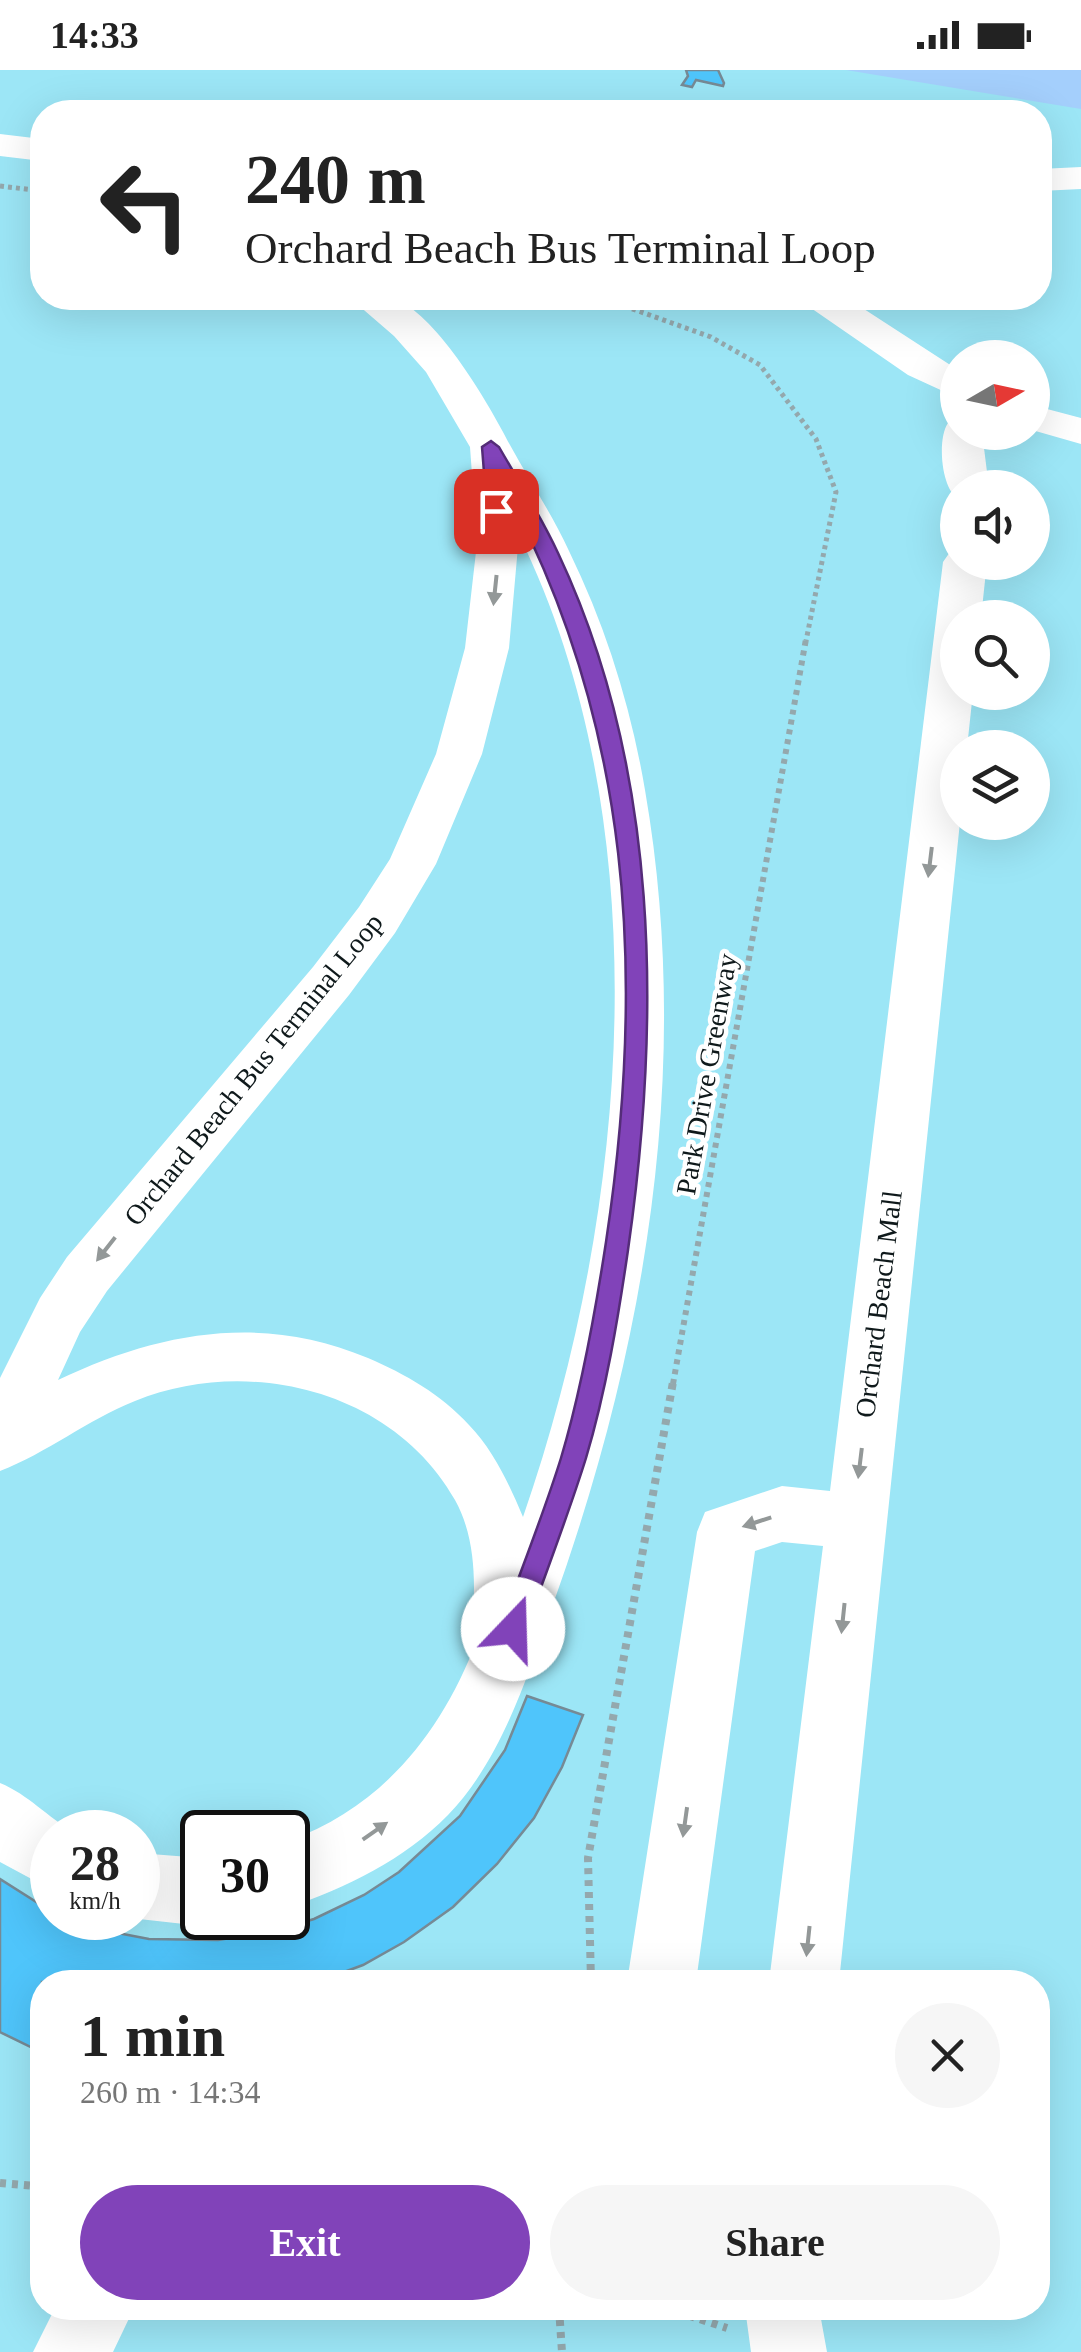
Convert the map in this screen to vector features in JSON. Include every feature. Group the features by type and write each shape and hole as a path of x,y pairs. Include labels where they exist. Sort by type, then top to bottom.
{"street":[{"path":"1052,179 1081,178"},
{"name":"Orchard Beach Bus Terminal Loop","path":"310,1865 375,1833 420,1796 456,1753 499,1664 574,1456 604,1329 632,1147 638,1002 632,868 603,711 582,640 549,553 448,373 392,310"},
{"path":"866,312 908,359 940,381"},
{"path":"1050,422 1081,431"},
{"name":"Orchard Beach Bus Terminal Loop","path":"0,1442 60,1315 87,1274 331,981 412,864 459,754 487,648 498,544 491,447"},
{"name":"Orchard Beach Mall","path":"805,1970 853,1521 948,710"},
{"name":"Orchard Beach Bus Terminal Loop","path":"0,1442 89,1393 128,1377 198,1358 239,1354 283,1356 326,1367 365,1383 434,1428 480,1486 496,1524 504,1562 505,1604 499,1664"},
{"path":"663,1970 727,1532 782,1514 853,1521"},
{"path":"0,1816 30,1844"},
{"path":"71,2352 89,2320"}],"path":[{"path":"0,186 30,190"},
{"name":"Park Drive Greenway","path":"591,1970 588,1858 820,563 836,492 816,440 760,366 711,337 636,310"},
{"path":"0,2183 30,2184"},
{"path":"559,2320 562,2352"},
{"path":"721,2320 771,2331"}],"shaded area":[{"path":"0,70 1081,70 1081,2352 0,2352"},
{"path":"846,70 1081,70 1081,109 1052,104 1052,100 1027,100"}],"building":[{"path":"686,70 718,70 723,86 696,80 692,87 682,85 688,76"},
{"path":"527,1696 583,1715 562,1767 534,1818 497,1864 453,1907 363,1965 349,1970 30,1970 30,2047 0,2032 0,1879 30,1898 30,1940 310,1940 310,1920 364,1895 399,1872 460,1816 505,1750"}],"route":[{"path":"496,511 491,447 549,553 582,640 612,746 632,868 637,934 632,1147 607,1313 574,1456 513,1629"}]}
